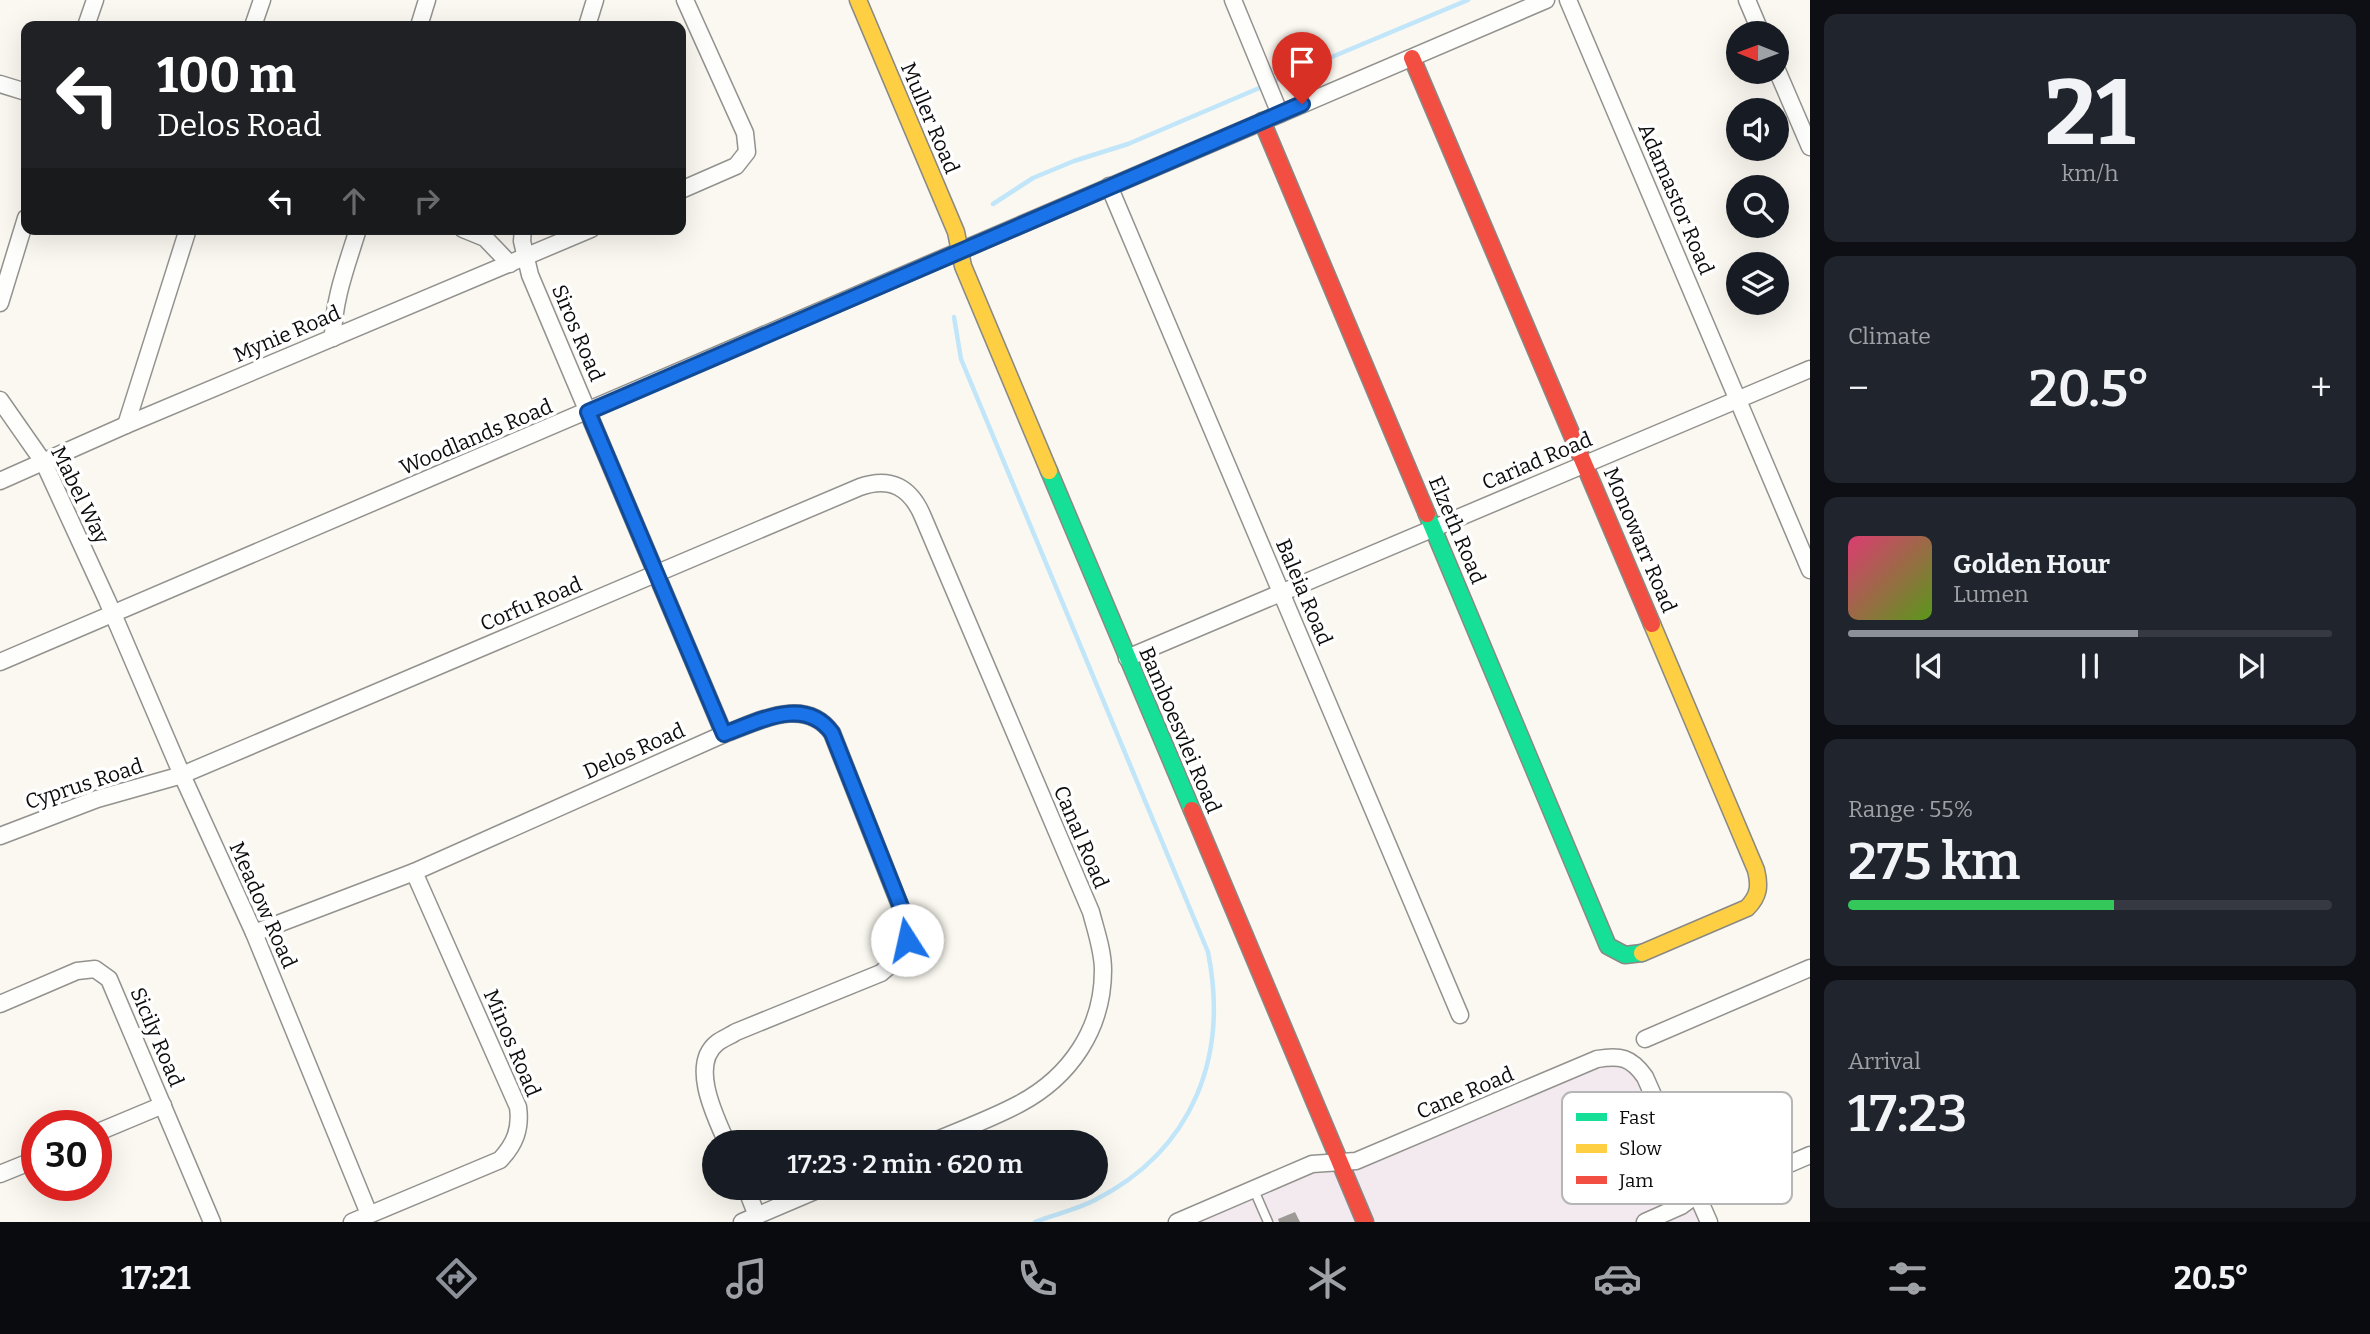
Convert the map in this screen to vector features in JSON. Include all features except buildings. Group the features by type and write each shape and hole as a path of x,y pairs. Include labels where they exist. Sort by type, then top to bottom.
{"street":[{"path":"88,21 95,0"},
{"path":"255,21 262,0"},
{"path":"421,21 427,0"},
{"path":"589,21 595,0"},
{"path":"685,0 745,133 747,152 736,166 686,188"},
{"name":"Muller Road","path":"858,0 956,232 960,253"},
{"path":"1233,0 1280,114"},
{"name":"Woodlands Road","path":"0,662 1546,0"},
{"name":"Adamastor Road","path":"1568,0 1810,570"},
{"path":"1747,0 1756,21"},
{"name":"Monowarr Road","path":"1412,58 1756,870 1760,890 1756,901 1747,908 1637,954 1625,956 1617,953"},
{"path":"0,84 21,90"},
{"path":"1783,84 1810,147"},
{"name":"Elzeth Road","path":"1262,121 1608,946 1617,953"},
{"name":"Baleia Road","path":"1109,186 1460,1015"},
{"path":"0,303 21,234"},
{"path":"126,425 186,235"},
{"path":"333,338 333,318 356,235"},
{"path":"478,235 485,238 510,264"},
{"name":"Siros Road","path":"522,235 530,275 724,734"},
{"name":"Mynie Road","path":"0,481 126,425 578,235"},
{"name":"Bamboesvlei Road","path":"960,253 963,266 1365,1222"},
{"name":"Cariad Road","path":"1127,658 1810,369"},
{"name":"Mabel Way","path":"0,400 44,463 113,614"},
{"name":"Corfu Road","path":"182,775 860,487 880,482 898,487"},
{"name":"Canal Road","path":"898,487 917,502 1091,912 1103,969 1100,1000 1088,1038 1059,1078 1019,1104 960,1130"},
{"name":"Meadow Road","path":"113,614 254,933 369,1214"},
{"name":"Delos Road","path":"254,933 414,872 724,734 773,716 792,713 824,721 832,733 907,923 907,940 898,960 881,973 736,1032 715,1044 708,1056 705,1084 721,1130"},
{"name":"Cyprus Road","path":"0,836 97,799 182,775"},
{"name":"Minos Road","path":"352,1222 500,1160 517,1136 520,1121 519,1107 414,872"},
{"path":"1645,1039 1810,968"},
{"name":"Sicily Road","path":"0,1004 76,971 95,970 109,979 212,1222"},
{"name":"Cane Road","path":"1177,1222 1312,1164 1339,1160 1356,1161 1597,1059 1616,1056 1636,1065 1651,1092"},
{"path":"112,1126 163,1105"},
{"path":"1792,1163 1810,1155"},
{"path":"0,1174 21,1165"},
{"path":"748,1200 750,1219 794,1200"},
{"path":"1645,1222 1684,1204"},
{"path":"1700,1204 1709,1222"}],"lane":[{"path":"1254,1190 1268,1222"}],"shaded area":[{"path":"1628,1056 1645,1092 1562,1092 1562,1204 1698,1204 1707,1222 1169,1222 1254,1187 1339,1160"}],"waterway":[{"path":"1272,82 1468,0"},
{"path":"993,204 1033,178 1074,161 1128,144 1264,86"},
{"path":"954,317 961,359 1208,952 1213,991 1213,1028 1207,1063 1196,1097 1179,1127 1157,1155 1129,1179 1095,1200 1035,1222"}],"traffic: fast":[{"path":"1049,471 1192,810"},
{"path":"1427,514 1608,946 1625,955 1642,953"}],"traffic: slow":[{"path":"858,0 956,232 963,266 1049,471"},
{"path":"1642,953 1747,908 1754,899 1758,886 1756,870 1652,624"}],"traffic: jam":[{"path":"1412,58 1652,624"},
{"path":"1262,121 1427,514"},
{"path":"1192,810 1365,1222"}],"route":[{"path":"907,940 907,923 832,733 824,721 792,713 773,716 724,734 588,412 1302,104"}]}
